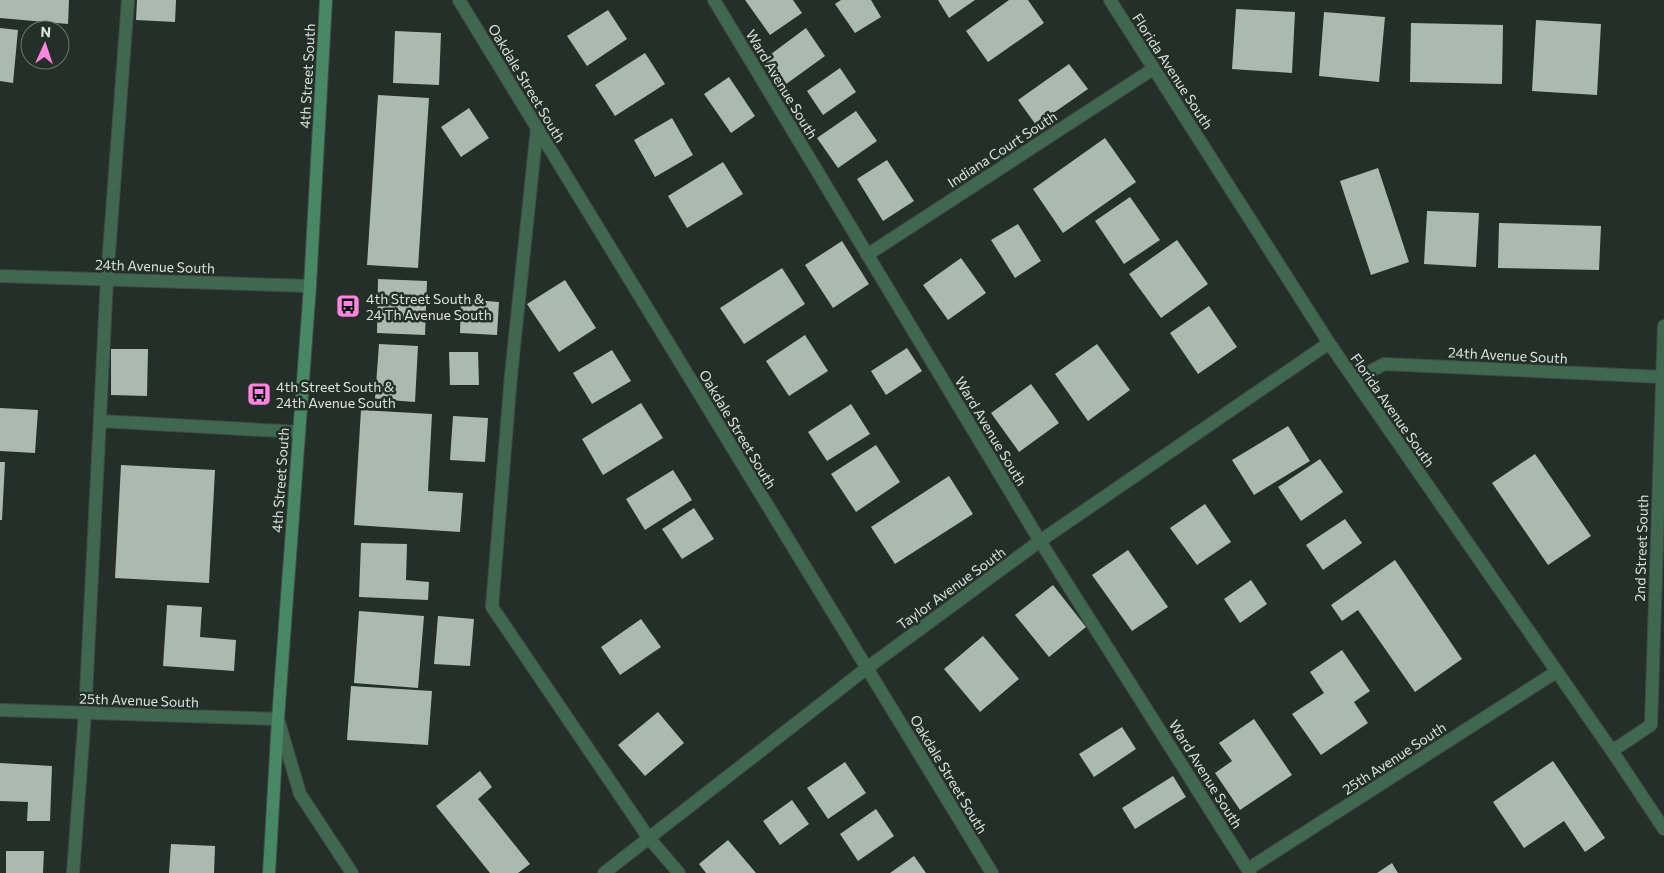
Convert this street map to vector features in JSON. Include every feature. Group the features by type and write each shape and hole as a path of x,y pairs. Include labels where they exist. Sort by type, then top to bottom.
{"street":[{"path":"73,873 85,713 107,279 128,0"},
{"name":"4th Street South","path":"269,873 278,720 310,286 326,0"},
{"name":"Oakdale Street South","path":"459,0 992,873"},
{"name":"Ward Avenue South","path":"714,0 1040,541 1249,871"},
{"name":"Florida Avenue South","path":"1110,0 1329,343 1664,829"},
{"name":"Indiana Court South","path":"866,255 1153,69"},
{"path":"537,128 511,375 492,607 648,837 679,873"},
{"name":"24th Avenue South","path":"0,276 310,286"},
{"name":"2nd Street South","path":"1612,751 1651,725 1664,326"},
{"name":"Taylor Avenue South","path":"604,873 867,668 1040,541 1329,343"},
{"name":"24th Avenue South","path":"1355,380 1384,364 1663,377"},
{"path":"100,421 299,432"},
{"name":"25th Avenue South","path":"1249,871 1556,672"},
{"name":"25th Avenue South","path":"0,710 278,720"},
{"path":"278,720 300,794 352,873"}],"building":[{"path":"0,0 69,0 68,20 0,18"},
{"path":"137,0 176,0 175,22 136,20"},
{"path":"745,0 793,0 802,13 770,35"},
{"path":"841,0 871,0 881,17 855,33 835,4"},
{"path":"938,0 975,0 949,18"},
{"path":"1009,0 1028,0 1044,23 988,62 966,31"},
{"path":"1236,9 1295,12 1292,73 1232,69"},
{"path":"608,10 627,39 587,66 567,36"},
{"path":"1324,12 1385,17 1379,82 1319,76"},
{"path":"1536,20 1601,24 1597,95 1532,91"},
{"path":"1411,23 1503,25 1502,84 1410,82"},
{"path":"0,28 18,30 13,83 0,81"},
{"path":"806,28 825,56 782,87 763,60"},
{"path":"395,31 441,33 439,85 393,83"},
{"path":"645,53 665,84 615,116 595,85"},
{"path":"1069,64 1088,89 1036,125 1018,100"},
{"path":"840,68 856,92 823,115 807,91"},
{"path":"729,77 755,116 731,133 704,94"},
{"path":"378,95 429,98 418,268 367,265"},
{"path":"469,108 489,138 461,157 441,127"},
{"path":"856,111 877,141 838,168 817,138"},
{"path":"672,118 693,155 655,177 634,140"},
{"path":"1105,138 1136,182 1063,233 1033,189"},
{"path":"887,160 914,201 883,221 857,179"},
{"path":"723,162 743,194 687,228 668,196"},
{"path":"1378,168 1409,262 1371,275 1340,181"},
{"path":"1130,197 1160,240 1124,264 1095,221"},
{"path":"1427,211 1479,213 1476,267 1424,264"},
{"path":"1499,223 1601,226 1599,270 1498,268"},
{"path":"1018,224 1041,261 1015,278 991,240"},
{"path":"1177,240 1208,284 1161,318 1129,274"},
{"path":"842,241 869,284 833,308 805,265"},
{"path":"961,258 986,293 948,320 923,285"},
{"path":"782,268 805,304 744,344 720,308"},
{"path":"378,279 427,281 425,335 377,333"},
{"path":"565,280 596,328 559,352 527,304"},
{"path":"461,299 499,302 497,335 460,333"},
{"path":"1209,306 1237,347 1198,374 1170,333"},
{"path":"805,335 828,371 789,396 766,361"},
{"path":"379,344 418,346 415,402 375,399"},
{"path":"1097,344 1130,390 1088,421 1055,374"},
{"path":"907,348 922,371 886,395 871,371"},
{"path":"111,349 148,349 147,396 111,395"},
{"path":"612,350 631,381 592,404 573,373"},
{"path":"449,352 478,352 479,385 450,385"},
{"path":"1031,384 1059,423 1019,452 991,413"},
{"path":"641,403 663,438 603,475 582,439"},
{"path":"851,404 870,434 827,461 808,432"},
{"path":"0,408 38,410 35,453 0,451"},
{"path":"361,410 432,414 428,491 463,493 460,532 354,525"},
{"path":"453,416 488,418 485,462 450,460"},
{"path":"1288,426 1310,461 1254,495 1232,460"},
{"path":"876,445 900,482 856,512 831,474"},
{"path":"1535,454 1591,536 1548,565 1492,483"},
{"path":"1320,459 1343,492 1301,521 1278,487"},
{"path":"0,462 5,462 2,520 0,520"},
{"path":"121,465 215,470 209,583 115,578"},
{"path":"673,470 692,500 645,530 626,499"},
{"path":"949,476 973,514 895,564 871,527"},
{"path":"1205,504 1231,542 1197,565 1170,528"},
{"path":"694,508 714,539 682,559 662,529"},
{"path":"1345,519 1362,543 1323,570 1306,545"},
{"path":"361,543 407,544 406,580 429,582 428,600 359,597"},
{"path":"1128,550 1168,607 1132,631 1092,575"},
{"path":"1395,560 1462,659 1415,692 1358,610 1342,621 1331,605"},
{"path":"1251,580 1267,604 1240,623 1224,599"},
{"path":"1053,585 1086,627 1049,657 1015,615"},
{"path":"167,605 202,607 200,637 236,640 234,671 163,666"},
{"path":"359,611 424,616 418,688 354,683"},
{"path":"438,616 474,619 470,666 434,664"},
{"path":"641,619 661,647 620,675 601,647"},
{"path":"983,636 1019,679 980,712 944,669"},
{"path":"1342,650 1370,691 1354,702 1368,723 1321,755 1292,714 1324,693 1310,672"},
{"path":"351,686 432,691 428,745 347,740"},
{"path":"658,712 684,743 645,776 618,745"},
{"path":"1254,719 1292,775 1240,810 1215,773 1232,761 1219,743"},
{"path":"1122,727 1136,749 1094,777 1079,754"},
{"path":"1553,761 1605,838 1585,852 1564,821 1524,848 1493,802"},
{"path":"845,762 866,793 828,819 807,788"},
{"path":"0,763 52,766 50,821 27,821 28,802 0,801"},
{"path":"480,771 492,787 478,799 530,864 518,873 490,873 436,806"},
{"path":"1173,776 1186,797 1135,829 1122,808"},
{"path":"792,800 809,824 780,845 763,821"},
{"path":"876,809 894,836 858,861 840,834"},
{"path":"728,840 756,873 706,873 699,864"},
{"path":"171,844 215,846 214,873 169,873"},
{"path":"6,851 44,851 43,873 6,873"},
{"path":"914,856 926,873 890,873"},
{"path":"1392,863 1398,873 1377,873"}],"place":[{"name":"4th Street South & 24 Th Avenue South","path":"348,306"},
{"name":"4th Street South & 24th Avenue South","path":"259,394"}]}
